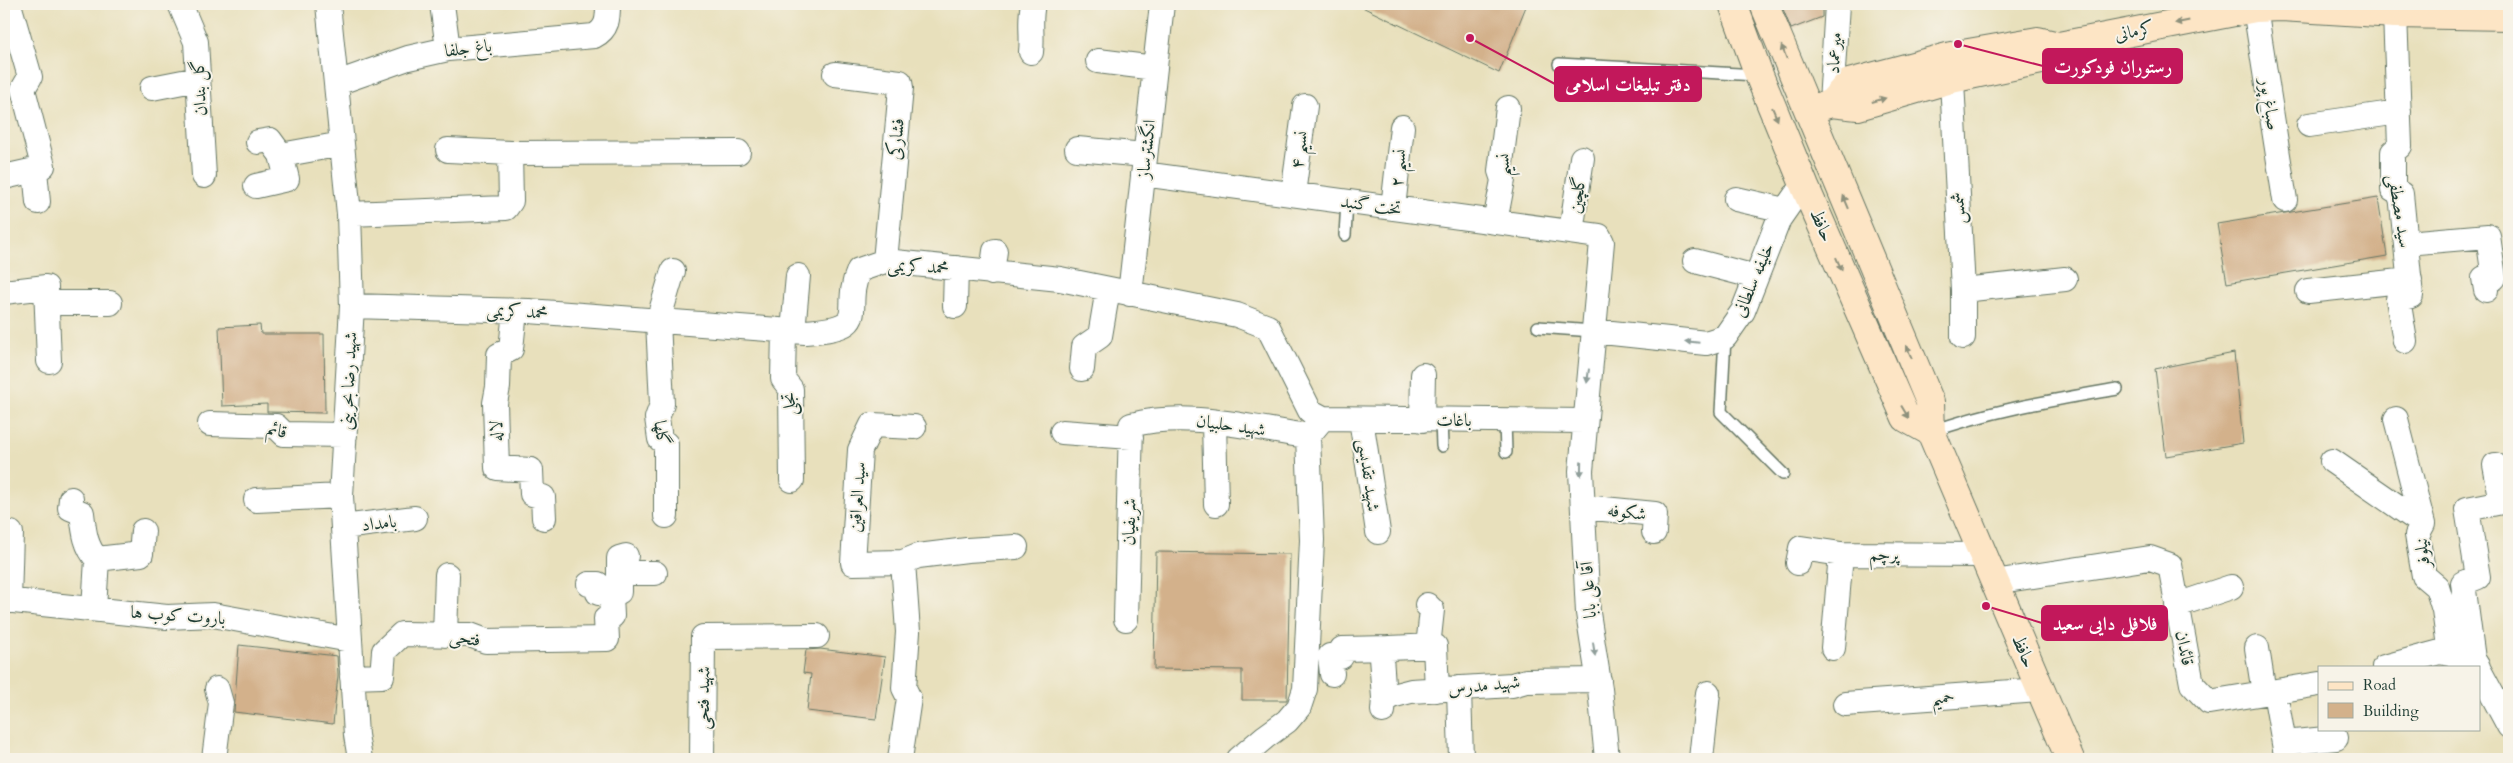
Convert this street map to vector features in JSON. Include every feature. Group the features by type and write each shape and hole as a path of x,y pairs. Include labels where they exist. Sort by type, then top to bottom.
{"street":[{"path":"4,177 35,170 43,166 13,91 30,77 9,4"},
{"name":"گل بندان","path":"180,4 196,42 204,176"},
{"name":"شهید رضا بحرینی","path":"328,4 349,214 352,306 341,496 356,736 360,759"},
{"path":"442,4 448,49"},
{"name":"باغ جلفا","path":"337,83 408,58 448,49 594,36 603,32 608,19 608,4"},
{"path":"1031,52 1033,35 1029,22 1033,4"},
{"name":"انگشترساز","path":"1082,369 1084,347 1100,336 1119,291 1144,164 1162,4"},
{"name":"حافظ","path":"1733,4 1759,75 1805,187 1906,418 1931,432"},
{"name":"حافظ","path":"1764,4 1819,107 1930,402 1931,432 2070,759"},
{"name":"میرعماد","path":"1819,107 1837,4"},
{"name":"کرمانی","path":"1819,107 1858,106 1951,68 2042,60 2059,46 2214,10 2272,6 2362,7 2395,14 2509,16"},
{"name":"صباغ پور","path":"2272,6 2285,200"},
{"name":"سید مصطفی","path":"2395,14 2400,146 2393,152 2393,190 2401,194 2410,280 2411,296 2398,299 2405,341"},
{"path":"1098,61 1155,68"},
{"name":"شمس","path":"1951,68 1963,290 1963,337"},
{"name":"فشارکی","path":"835,74 900,82 885,261"},
{"path":"152,88 198,79"},
{"name":"نسیم ۴","path":"1293,194 1305,106"},
{"name":"نسیم","path":"1495,222 1503,180 1500,170 1508,108"},
{"path":"2309,125 2399,112"},
{"name":"نسیم ۲","path":"1393,208 1402,127"},
{"path":"256,186 288,179 281,156 270,140 258,142"},
{"path":"281,156 342,144"},
{"path":"448,150 510,153 738,152"},
{"name":"تخت گنبد","path":"1077,150 1293,194 1599,236 1602,242 1593,331"},
{"path":"349,214 506,208 511,201 510,153"},
{"name":"گلچین","path":"1571,232 1582,158"},
{"path":"35,170 38,202"},
{"name":"خلیفه سلطانی","path":"1593,331 1706,343 1725,337 1743,311 1779,219 1795,196 1805,187"},
{"path":"1736,199 1785,210"},
{"path":"2406,243 2488,236 2494,278 2484,278 2486,290"},
{"name":"محمد کریمی","path":"352,306 515,311 788,330 834,330 846,324 853,314 854,279 858,270 885,261 956,268 993,262 1060,279 1237,315 1268,327 1310,411 1323,418"},
{"path":"1695,261 1756,277"},
{"path":"954,306 956,268"},
{"path":"658,321 673,271"},
{"name":"تجلی","path":"792,480 791,389 783,379 788,330 798,276"},
{"path":"1963,290 2065,279"},
{"path":"2308,291 2410,280"},
{"path":"4,292 46,287 49,361"},
{"path":"48,303 85,313 110,303"},
{"name":"لاله","path":"515,311 511,349 499,355 498,387 495,403 497,468 531,470 532,494 543,498 544,518"},
{"name":"گلها","path":"658,321 662,404 657,418 660,439 666,444 666,516"},
{"path":"1584,421 1593,331"},
{"path":"1423,375 1432,420"},
{"path":"1239,759 1265,736 1287,721 1300,707 1305,689 1312,540 1308,436 1323,418"},
{"name":"باغات","path":"1323,418 1584,421"},
{"name":"شهید حلبیان","path":"1062,432 1131,431 1148,420 1171,419 1214,422 1308,436"},
{"name":"شهید تقدیسی","path":"1361,419 1378,532"},
{"name":"نیلوفر","path":"2396,419 2422,524 2417,536 2424,576 2436,587 2444,610 2470,663"},
{"name":"آقا علی بابا","path":"1584,421 1581,471 1588,613 1607,759"},
{"path":"1214,422 1216,504"},
{"name":"قائم","path":"210,424 276,426 284,434 345,435"},
{"name":"سید العراقین","path":"914,427 872,425 860,450 853,563 903,562 918,556 948,552 1016,547"},
{"name":"شریفیان","path":"1126,619 1131,431"},
{"path":"2332,461 2422,524"},
{"path":"2388,666 2440,652 2470,663 2463,584 2478,577 2467,509 2502,502 2495,465"},
{"path":"256,500 341,496"},
{"path":"71,499 70,508 82,513 84,536 92,553 97,558 94,609"},
{"name":"شکوفه","path":"1583,507 1655,514 1654,532"},
{"name":"بامداد","path":"343,527 415,518"},
{"path":"97,558 141,554 143,531"},
{"path":"4,532 11,533 6,600"},
{"name":"پرچم","path":"1798,564 1801,548 1841,554 1983,555"},
{"path":"1833,648 1841,554"},
{"name":"قائدان","path":"1994,582 2150,558 2170,565 2192,684 2209,702 2318,684"},
{"path":"900,759 909,698 904,688 908,632 903,562"},
{"path":"589,584 598,584 598,593 611,595 619,592 622,564 655,573"},
{"path":"445,635 447,575"},
{"path":"2177,605 2231,587"},
{"name":"فتحی","path":"352,677 382,676 384,651 402,634 470,635 486,642 607,639 606,619 612,616 611,595"},
{"name":"باروت کوب ها","path":"6,600 167,617 213,615 350,640"},
{"path":"1427,604 1432,610 1428,647"},
{"name":"شهید فتحی","path":"702,759 703,637 817,636"},
{"path":"1332,674 1330,656 1341,657 1342,649 1385,643 1436,648 1448,689 1461,759"},
{"name":"شهید مدرس","path":"1385,643 1381,658 1383,705 1411,691 1512,685 1526,681 1598,680"},
{"path":"2257,648 2284,751 2336,738"},
{"path":"2480,679 2509,726"},
{"path":"214,759 221,702 217,689"},
{"name":"حمیم","path":"1845,704 2040,690"},
{"path":"1702,759 1708,694"}],"lane":[{"path":"1560,64 1759,75"},
{"path":"1345,235 1347,202"},
{"path":"1538,327 1593,331"},
{"path":"1725,337 1721,412 1783,474"},
{"path":"1931,432 1969,418 2005,409 2117,389"},
{"path":"1432,420 1442,446"},
{"path":"1505,420 1506,452"}],"building":[{"path":"1356,4 1527,4 1499,73"},
{"path":"1781,4 1822,4 1822,17 1791,29"},
{"path":"2378,198 2387,256 2227,283 2217,224"},
{"path":"260,325 261,334 324,334 325,413 267,412 267,404 222,406 219,327"},
{"path":"2234,353 2243,443 2166,456 2155,369"},
{"path":"1156,552 1290,554 1287,700 1242,700 1242,670 1154,669"},
{"path":"239,645 337,656 338,675 333,724 234,712"},
{"path":"820,649 885,657 876,719 807,711 811,674 803,673 806,650"}],"place":[{"name":"دفتر تبلیغات اسلامی","path":"1470,38"},
{"name":"رستوران فودکورت","path":"1958,44"},
{"name":"فلافلی دایی سعید","path":"1986,606"}]}
